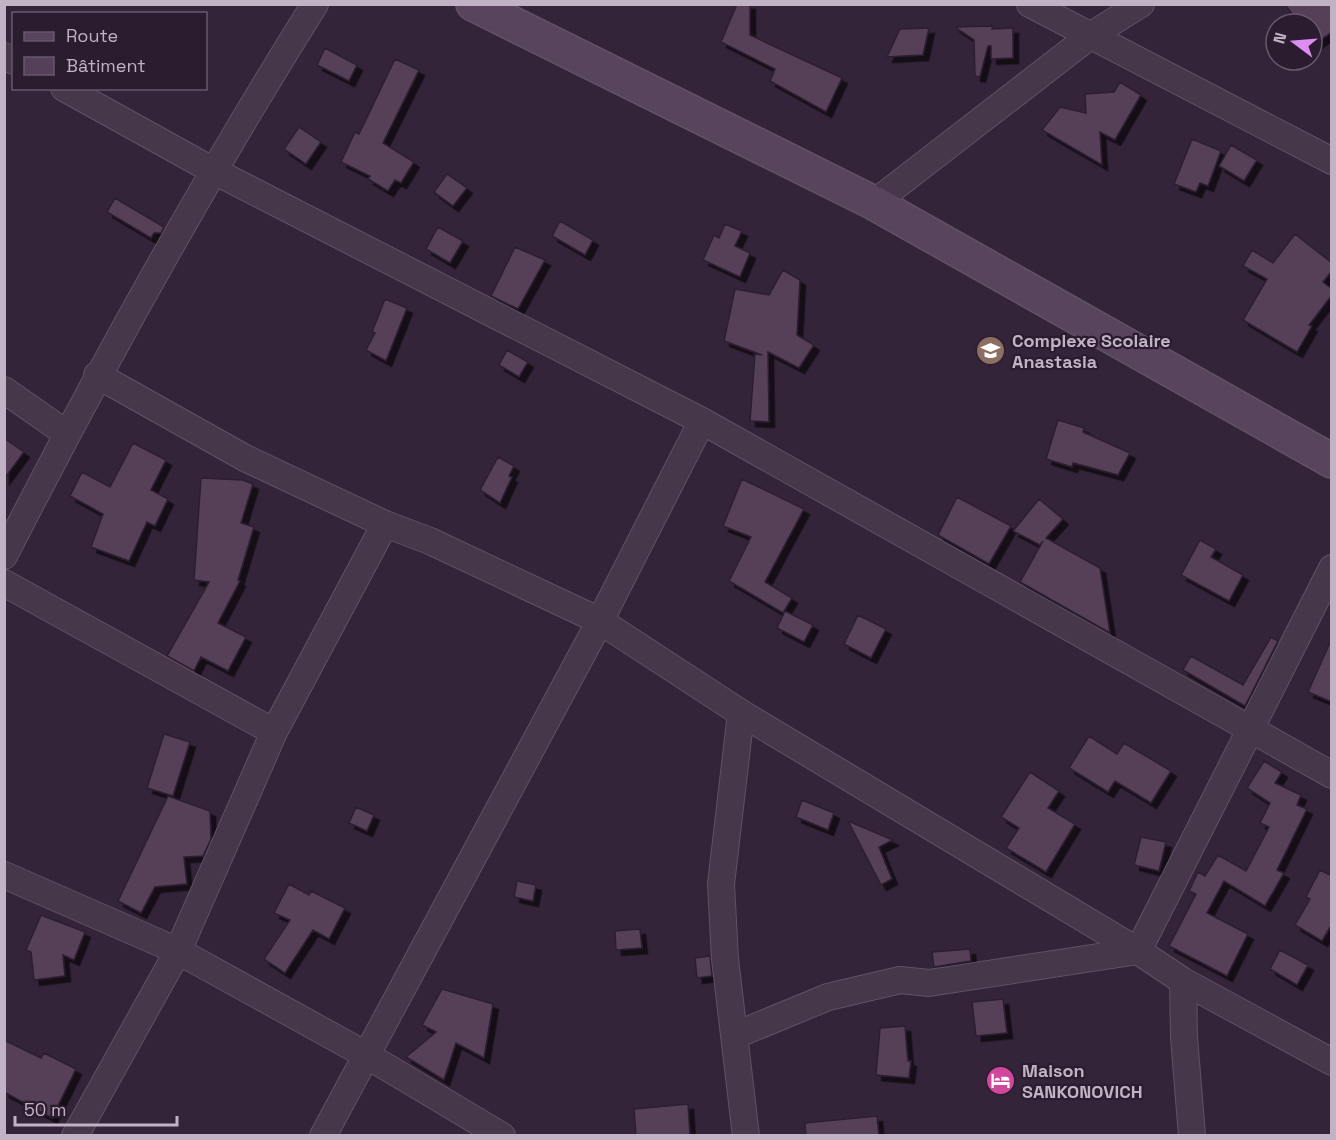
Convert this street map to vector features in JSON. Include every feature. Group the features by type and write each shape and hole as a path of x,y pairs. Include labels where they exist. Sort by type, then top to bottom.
{"street":[{"path":"4,556 97,375 212,170 315,4"},
{"path":"473,4 874,203 1332,461"},
{"path":"1030,4 1332,161"},
{"path":"874,203 1090,36 1141,4"},
{"path":"68,90 212,170 702,421 1332,776"},
{"path":"97,375 245,458 600,621 741,713 1138,951 1183,981 1332,1062"},
{"path":"4,390 67,434"},
{"path":"323,1136 600,621 702,421"},
{"path":"75,1136 178,951 274,732 385,524"},
{"path":"1138,951 1332,568"},
{"path":"4,583 274,732"},
{"path":"741,713 721,884 725,958 736,1035 746,1136"},
{"path":"4,875 178,951 368,1056 502,1136"},
{"path":"736,1035 828,997 892,982 929,983 1138,951"},
{"path":"1183,981 1184,1037 1192,1136"}],"building":[{"path":"737,4 750,4 750,35 842,78 826,112 770,81 775,69 721,42"},
{"path":"1285,4 1332,4 1332,32 1324,38 1324,12 1291,12"},
{"path":"993,26 992,29 1013,28 1013,58 991,59 991,46 988,46 980,77 975,76 974,40 955,27"},
{"path":"929,28 923,55 887,57 900,29"},
{"path":"325,48 357,65 349,81 317,65"},
{"path":"395,59 419,70 383,143 414,162 401,183 395,180 388,191 368,179 370,176 341,162 355,132 359,134"},
{"path":"1120,82 1141,95 1115,140 1100,132 1102,165 1042,130 1060,107 1086,113 1085,94 1114,92"},
{"path":"299,127 321,142 306,164 284,149"},
{"path":"1192,139 1221,151 1208,186 1200,183 1196,192 1174,184"},
{"path":"1231,145 1257,160 1244,181 1219,166"},
{"path":"447,174 467,188 453,206 434,192"},
{"path":"115,198 164,227 161,233 154,233 151,238 107,212"},
{"path":"560,221 593,240 585,255 552,236"},
{"path":"725,224 742,231 735,246 750,253 740,277 703,260 714,235 719,238"},
{"path":"438,227 463,241 450,263 426,249"},
{"path":"1295,234 1332,263 1332,271 1323,282 1332,289 1332,295 1309,325 1312,326 1297,352 1243,320 1267,279 1243,266 1252,250 1273,263"},
{"path":"515,247 545,260 518,309 491,296"},
{"path":"783,270 800,280 797,335 814,345 799,368 768,352 769,422 750,421 755,354 762,355 724,341 735,289 769,295"},
{"path":"385,299 407,308 386,361 366,350 375,333 372,332"},
{"path":"507,350 528,362 519,377 499,365"},
{"path":"1058,420 1084,428 1083,432 1130,453 1118,475 1073,463 1072,467 1046,459"},
{"path":"4,438 24,452 4,479"},
{"path":"133,443 166,460 151,490 168,499 155,526 147,522 129,561 91,547 103,514 70,496 82,472 110,487"},
{"path":"498,457 514,466 509,476 512,477 500,503 480,490"},
{"path":"201,478 243,480 253,484 241,523 254,527 238,580 240,581 218,623 246,637 228,671 201,657 194,671 167,656 209,582 194,580"},
{"path":"742,479 804,509 765,582 792,598 783,613 729,581 751,537 723,526"},
{"path":"957,497 1011,526 989,564 938,535"},
{"path":"1039,499 1063,519 1046,538 1100,568 1110,633 1020,582 1043,541 1040,545 1013,531"},
{"path":"1200,540 1216,549 1211,557 1243,575 1229,601 1181,575"},
{"path":"785,611 813,625 804,642 777,628"},
{"path":"858,615 886,629 871,658 844,644"},
{"path":"1271,637 1278,641 1245,706 1183,670 1191,656 1243,685"},
{"path":"1332,638 1332,702 1308,692"},
{"path":"164,734 190,742 173,796 147,788"},
{"path":"1089,736 1117,754 1124,743 1171,771 1151,803 1115,781 1108,792 1069,768"},
{"path":"1264,761 1282,772 1275,783 1301,795 1297,805 1307,809 1277,870 1284,873 1265,906 1224,881 1207,913 1248,934 1227,976 1169,946 1196,894 1189,891 1198,872 1205,876 1218,855 1246,871 1269,827 1260,823 1270,803 1247,788"},
{"path":"1030,772 1059,791 1048,808 1075,824 1046,872 1006,848 1019,828 1001,817"},
{"path":"168,796 210,811 211,839 203,856 184,857 187,884 155,887 141,913 118,901"},
{"path":"802,800 834,813 828,830 796,817"},
{"path":"356,807 374,815 367,831 349,823"},
{"path":"848,821 893,840 879,847 892,879 881,885"},
{"path":"1141,837 1166,842 1159,871 1134,865"},
{"path":"1320,870 1332,876 1332,924 1322,941 1295,925 1310,899 1306,897"},
{"path":"517,881 536,885 533,901 514,897"},
{"path":"289,884 309,895 311,891 345,908 329,939 313,930 285,973 264,959 290,920 274,913"},
{"path":"41,915 85,932 74,960 63,955 65,976 34,980 31,952 26,950"},
{"path":"640,929 642,948 616,950 615,931"},
{"path":"970,949 971,961 934,967 932,952"},
{"path":"1280,950 1308,965 1297,985 1270,969"},
{"path":"710,956 712,976 697,978 695,958"},
{"path":"442,989 493,1004 484,1058 456,1043 444,1080 406,1057 436,1032 422,1025"},
{"path":"1003,999 1007,1033 976,1036 972,1002"},
{"path":"905,1026 908,1061 911,1061 909,1078 876,1075 880,1028"},
{"path":"4,1040 41,1058 44,1053 76,1069 52,1118 4,1092"},
{"path":"688,1104 690,1135 636,1136 634,1109"},
{"path":"877,1116 879,1136 806,1136 805,1123"}],"place":[{"name":"Complexe Scolaire Anastasia","path":"991,350"},
{"name":"Maison SANKONOVICH","path":"1001,1080"}]}
